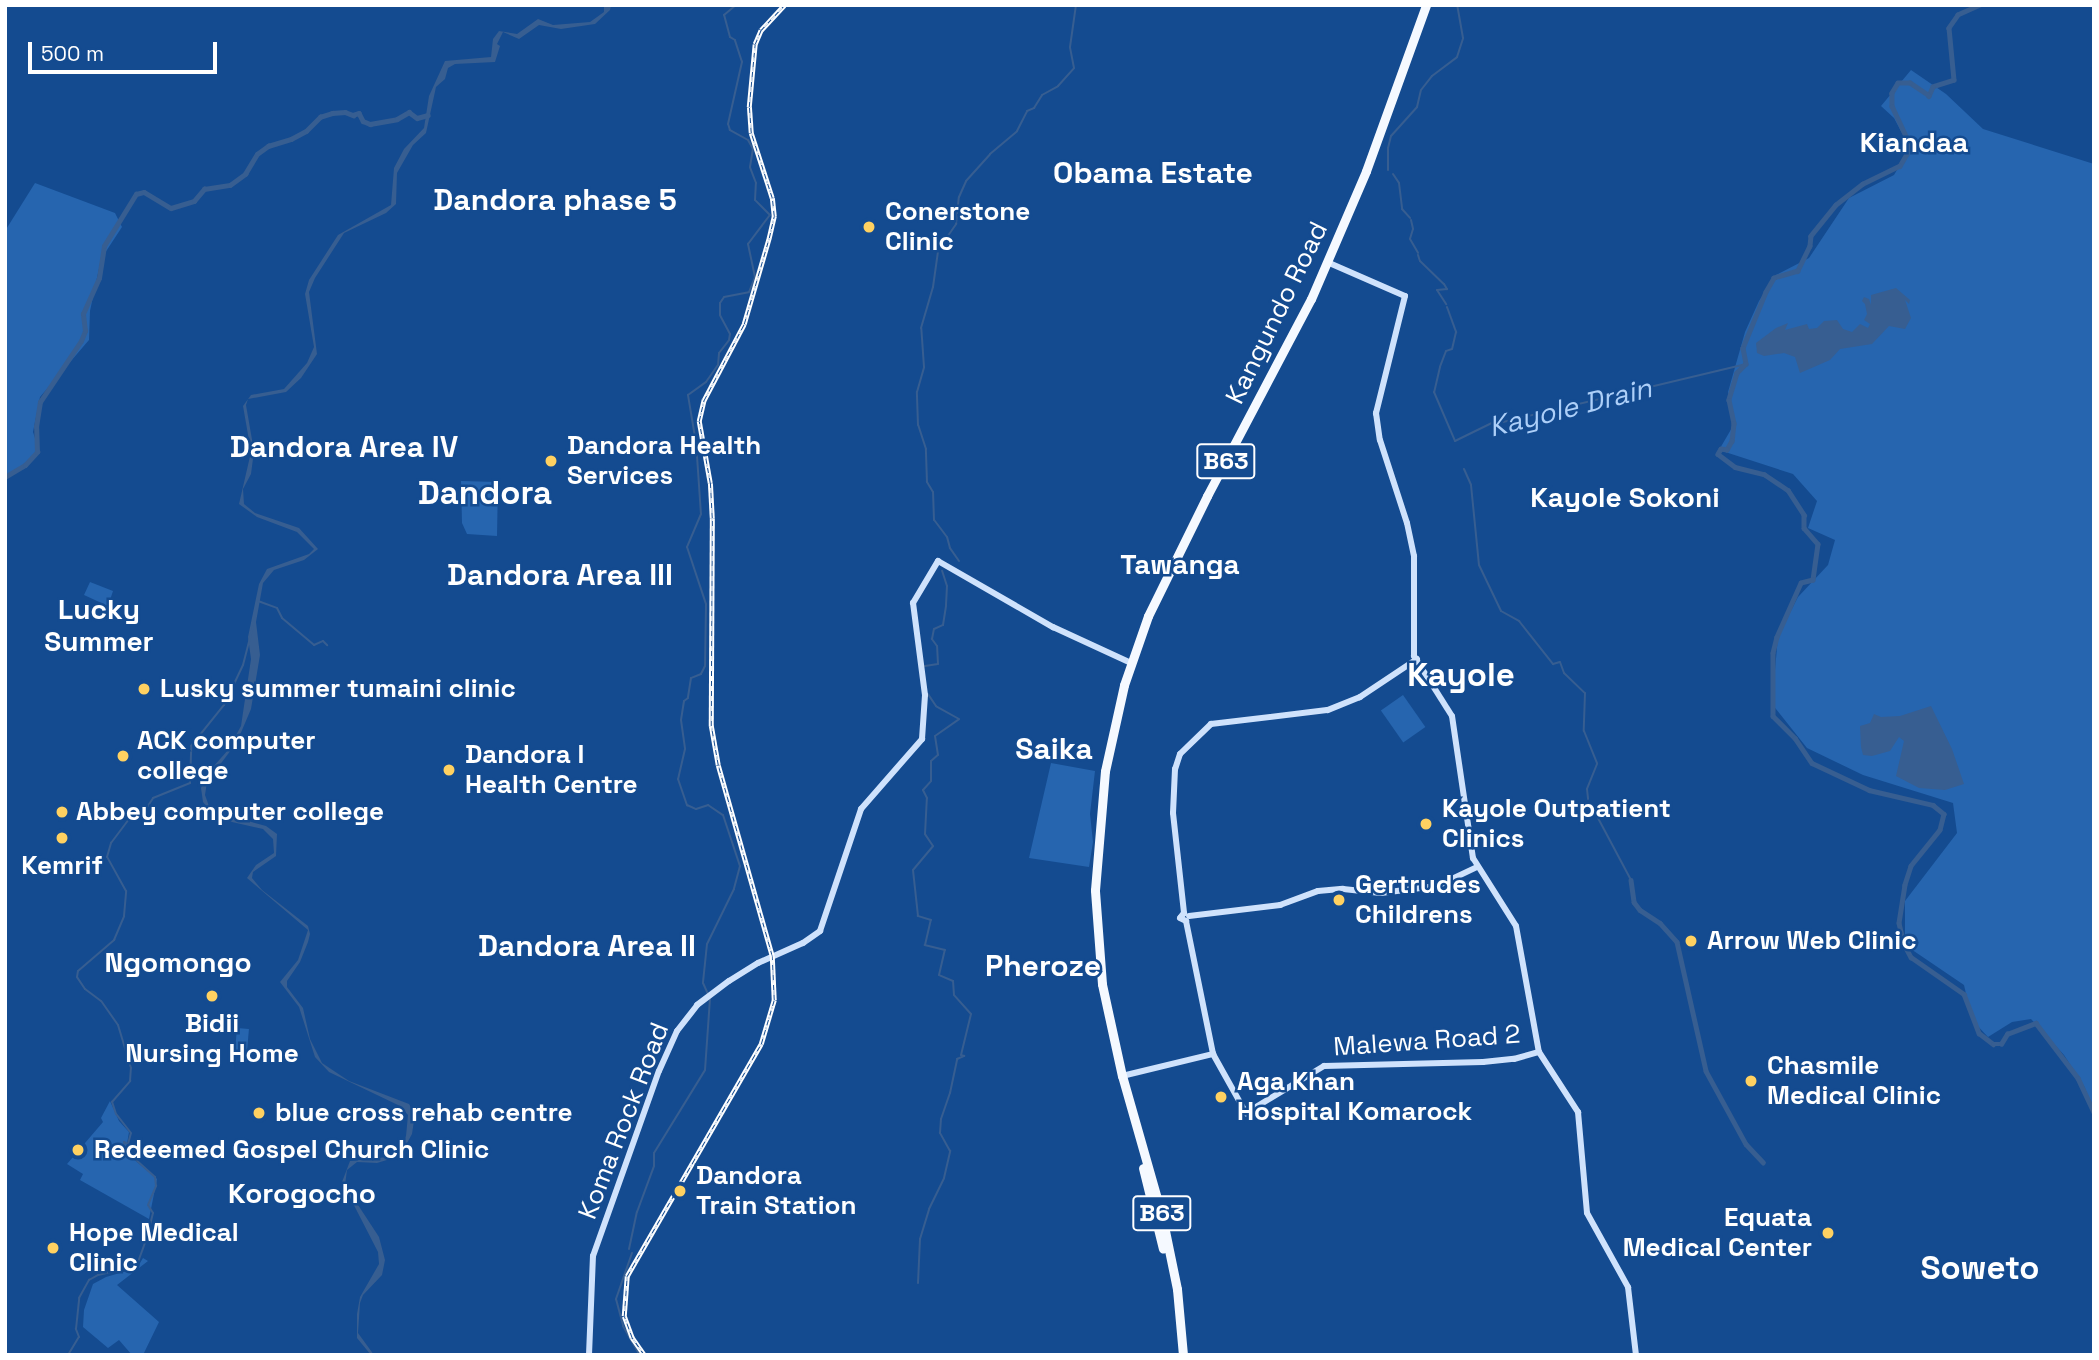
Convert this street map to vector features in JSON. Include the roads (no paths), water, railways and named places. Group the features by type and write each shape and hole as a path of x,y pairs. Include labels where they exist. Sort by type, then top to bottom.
{"highway":[{"name":"Kangundo Road","path":"1180,1355 1163,1246 1109,1046 1096,928 1096,843 1105,771 1131,663 1165,578 1305,312 1386,120 1426,5"},
{"name":"Kangundo Road","path":"1105,1000 1122,1076 1162,1216 1177,1289 1180,1355"}],"main road":[{"path":"1327,262 1405,296 1376,413 1380,440 1407,523 1414,556 1414,640 1417,659 1452,716 1471,849 1477,867 1516,926 1539,1052 1578,1112 1587,1213 1628,1287 1636,1355"},
{"name":"Koma Rock Road","path":"589,1355 593,1256 663,1062 681,1025 708,997 758,963 803,943 820,931 862,809 920,743 924,689 913,603 938,561 1053,627 1131,663"},
{"path":"1122,1076 1213,1054 1186,917 1173,820 1177,761 1187,744 1211,724 1327,710 1366,693 1417,659"},
{"path":"1186,917 1280,905 1318,891 1343,889 1381,893 1437,886 1477,867"},
{"name":"Malewa Road 2","path":"1213,1054 1246,1113 1324,1066 1483,1062 1514,1059 1539,1052"}],"waterway":[{"path":"696,443 688,395 706,382 718,365 719,353 729,340 730,334 720,315 720,303 724,297 749,292 755,277 748,244 770,215 755,200 756,183 750,167 753,149 748,140 730,130 728,124 742,62 735,40 730,37 724,15 736,5"},
{"path":"959,561 950,548 947,537 934,520 933,492 927,482 926,449 918,425 917,392 924,367 921,328 933,287 938,250 956,224 959,197 966,181 990,154 1017,131 1027,111 1034,108 1042,95 1058,86 1074,68 1070,47 1076,5"},
{"name":"Kayole Drain","path":"1388,170 1391,136 1417,107 1421,90 1432,76 1457,57 1463,38 1457,5"},
{"path":"1980,5 1958,15 1949,28 1954,80 1933,87 1929,96 1910,83 1898,83 1892,93 1892,106 1909,142 1907,154 1900,166 1863,184 1836,205 1811,236 1810,246 1798,271 1774,278 1743,348 1746,364 1737,373 1729,400 1734,423 1732,441 1727,450 1721,449 1718,454 1735,467 1764,474 1788,490 1804,515 1804,528 1818,544 1813,580 1801,583 1777,637 1773,653 1773,716 1795,738 1812,763 1869,790 1933,805 1944,814 1940,830 1911,866 1905,885 1899,923 1904,944 1911,957 1964,994 1979,1033 1993,1044 2001,1044 2007,1034 2036,1023 2078,1078 2094,1113"},
{"path":"5,477 25,465 37,452 36,427 40,402 81,341 85,331 83,314 99,278 104,246 136,194 144,192 171,208 194,201 204,189 230,185 245,174 257,154 268,146 291,139 306,131 320,117 332,113 359,113 363,121 370,124 397,119 409,112 417,118 428,115"},
{"name":"Kayole Drain","path":"1393,174 1399,183 1402,209 1410,218"},
{"name":"Kayole Drain","path":"1411,220 1413,229 1410,239 1418,253"},
{"name":"Kayole Drain","path":"1418,255 1420,261 1447,289 1437,290 1446,304"},
{"name":"Kayole Drain","path":"1447,307 1456,332 1452,349 1446,351 1440,367 1434,392 1455,441 1500,419 1503,422 1746,364"},
{"path":"697,456 701,514 687,547 706,604 705,666 701,674 691,678 688,698 684,701 681,720 685,749 678,779 687,805 696,809 708,805 723,815 740,866 734,889 707,944 703,983 708,994"},
{"path":"1464,469 1471,485 1479,565 1501,611 1519,621 1553,664 1560,662 1564,673 1585,693 1584,731 1597,764 1587,789 1588,799"},
{"path":"925,666 938,664 937,646 932,639 934,629 943,625 946,605 947,586 942,571"},
{"path":"258,601 277,608 282,618 314,645 323,641 327,645"},
{"path":"68,1355 79,1337 76,1329 79,1298 89,1280 98,1275 129,1268 138,1262 153,1213 148,1205 156,1186 155,1177 125,1150 124,1142 128,1144 131,1133 116,1114 112,1102 130,1081 131,1068 118,1025 101,1001 85,989 77,977 78,971 114,940 124,916 126,891 107,857 111,843 130,818 144,812 153,798 190,783 191,746 224,705 243,665 253,626"},
{"path":"918,1283 920,1239 929,1209 944,1178 950,1151 940,1133 941,1119 957,1059 964,1056 961,1055 971,1014 954,995 953,981 939,975 945,950 925,945 931,920 918,916 913,870 933,846 925,834 927,798 923,790 931,781 931,761 938,755 935,736 959,719 936,706 928,694"},
{"path":"1590,803 1631,880"},
{"path":"1631,880 1634,902 1640,910 1660,923 1677,942 1706,1071 1746,1144 1763,1162"},
{"path":"629,1249 637,1212 654,1166 654,1153 705,1070 710,999"},
{"path":"632,1253 616,1299 623,1326 640,1355"}],"railway":[{"path":"644,1355 632,1338 624,1316 627,1276 761,1044 774,1000 772,956 718,765 711,726 712,518 710,483 699,421 704,400 744,324 774,216 772,198 751,133 749,107 755,44 761,30 784,5"}],"place":[{"name":"Conerstone Clinic","path":"869,227"},
{"name":"Dandora Health Services","path":"551,461"},
{"name":"Lusky summer tumaini clinic","path":"144,689"},
{"name":"ACK computer college","path":"123,756"},
{"name":"Dandora I Health Centre","path":"449,770"},
{"name":"Abbey computer college","path":"62,812"},
{"name":"Kayole Outpatient Clinics","path":"1426,824"},
{"name":"Kemrif","path":"62,838"},
{"name":"Gertrudes Childrens","path":"1339,900"},
{"name":"Arrow Web Clinic","path":"1691,941"},
{"name":"Bidii Nursing Home","path":"212,996"},
{"name":"Chasmile Medical Clinic","path":"1751,1081"},
{"name":"Aga Khan Hospital Komarock","path":"1221,1097"},
{"name":"blue cross rehab centre","path":"259,1113"},
{"name":"Redeemed Gospel Church Clinic","path":"78,1150"},
{"name":"Dandora Train Station","path":"680,1191"},
{"name":"Equata Medical Center","path":"1828,1233"},
{"name":"Hope Medical Clinic","path":"53,1248"}],"district":[{"name":"Kiandaa","path":"1914,142"},
{"name":"Obama Estate","path":"1153,173"},
{"name":"Dandora phase 5","path":"555,200"},
{"name":"Dandora Area IV","path":"344,447"},
{"name":"Dandora","path":"485,494"},
{"name":"Kayole Sokoni","path":"1625,497"},
{"name":"Tawanga","path":"1180,564"},
{"name":"Dandora Area III","path":"560,575"},
{"name":"Lucky Summer","path":"99,625"},
{"name":"Kayole","path":"1461,676"},
{"name":"Saika","path":"1054,749"},
{"name":"Dandora Area II","path":"587,946"},
{"name":"Ngomongo","path":"178,962"},
{"name":"Pheroze","path":"1043,966"},
{"name":"Korogocho","path":"302,1193"},
{"name":"Soweto","path":"1980,1269"}]}
